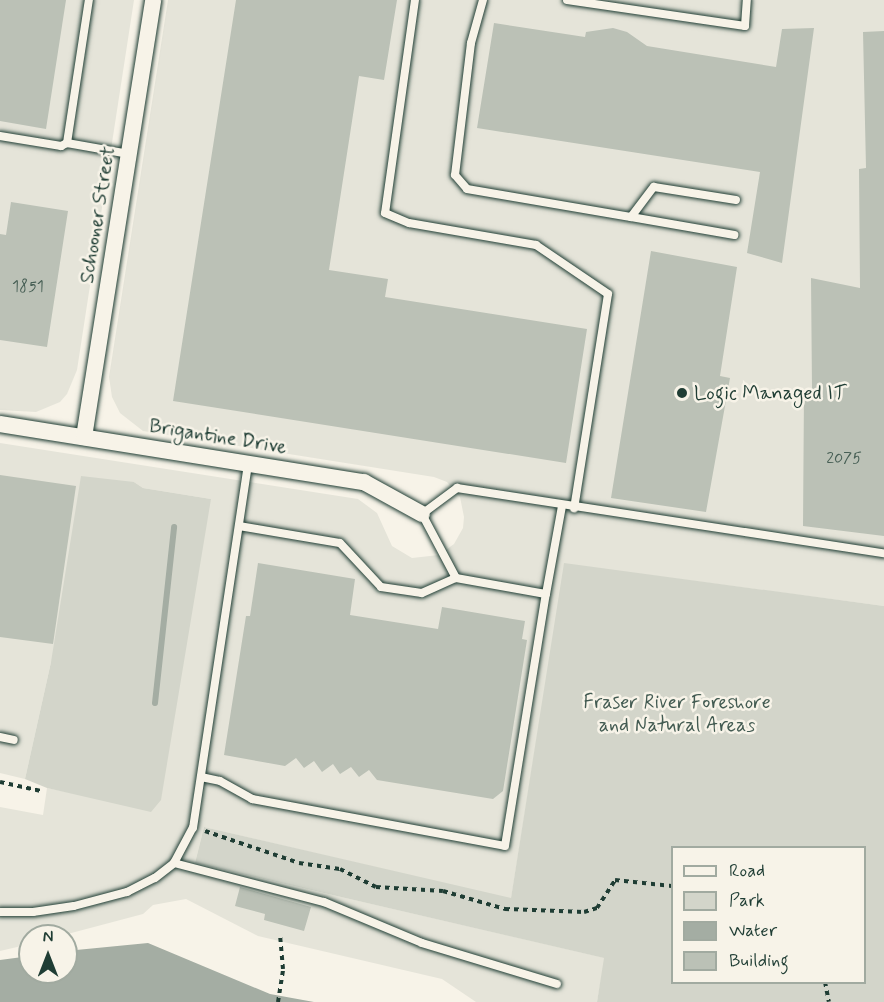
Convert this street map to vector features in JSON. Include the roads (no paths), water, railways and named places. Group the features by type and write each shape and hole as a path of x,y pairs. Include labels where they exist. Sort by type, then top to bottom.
{"street":[{"name":"Schooner Street","path":"84,437 153,0"},
{"name":"Brigantine Drive","path":"0,424 364,482 422,514"}],"lane":[{"path":"67,143 89,0"},
{"path":"415,0 384,213 409,223 536,245 608,294 574,507"},
{"path":"483,0 471,44 455,175 466,189 734,235"},
{"path":"567,0 745,26 747,0"},
{"path":"0,136 61,146 67,143 129,154"},
{"path":"631,217 654,187 736,200"},
{"path":"0,912 33,912 64,908 128,892 155,878 174,863 193,828 248,464"},
{"path":"456,578 422,514 457,488 562,506 884,553"},
{"path":"201,777 220,781 252,799 505,846 562,506"},
{"path":"239,526 340,543 381,587 422,593 456,578 546,594"},
{"path":"0,737 14,740"},
{"path":"174,863 324,902 422,943 557,984"}],"water":[{"path":"148,943 270,994 314,1002 0,1002 0,960 18,958 18,984 78,984 78,950"}],"waterway":[{"path":"155,703 174,527"}],"place":[{"name":"Logic Managed IT","path":"682,393"}],"park label":[{"name":"Fraser River Foreshore and Natural Areas","path":"677,714"}]}
